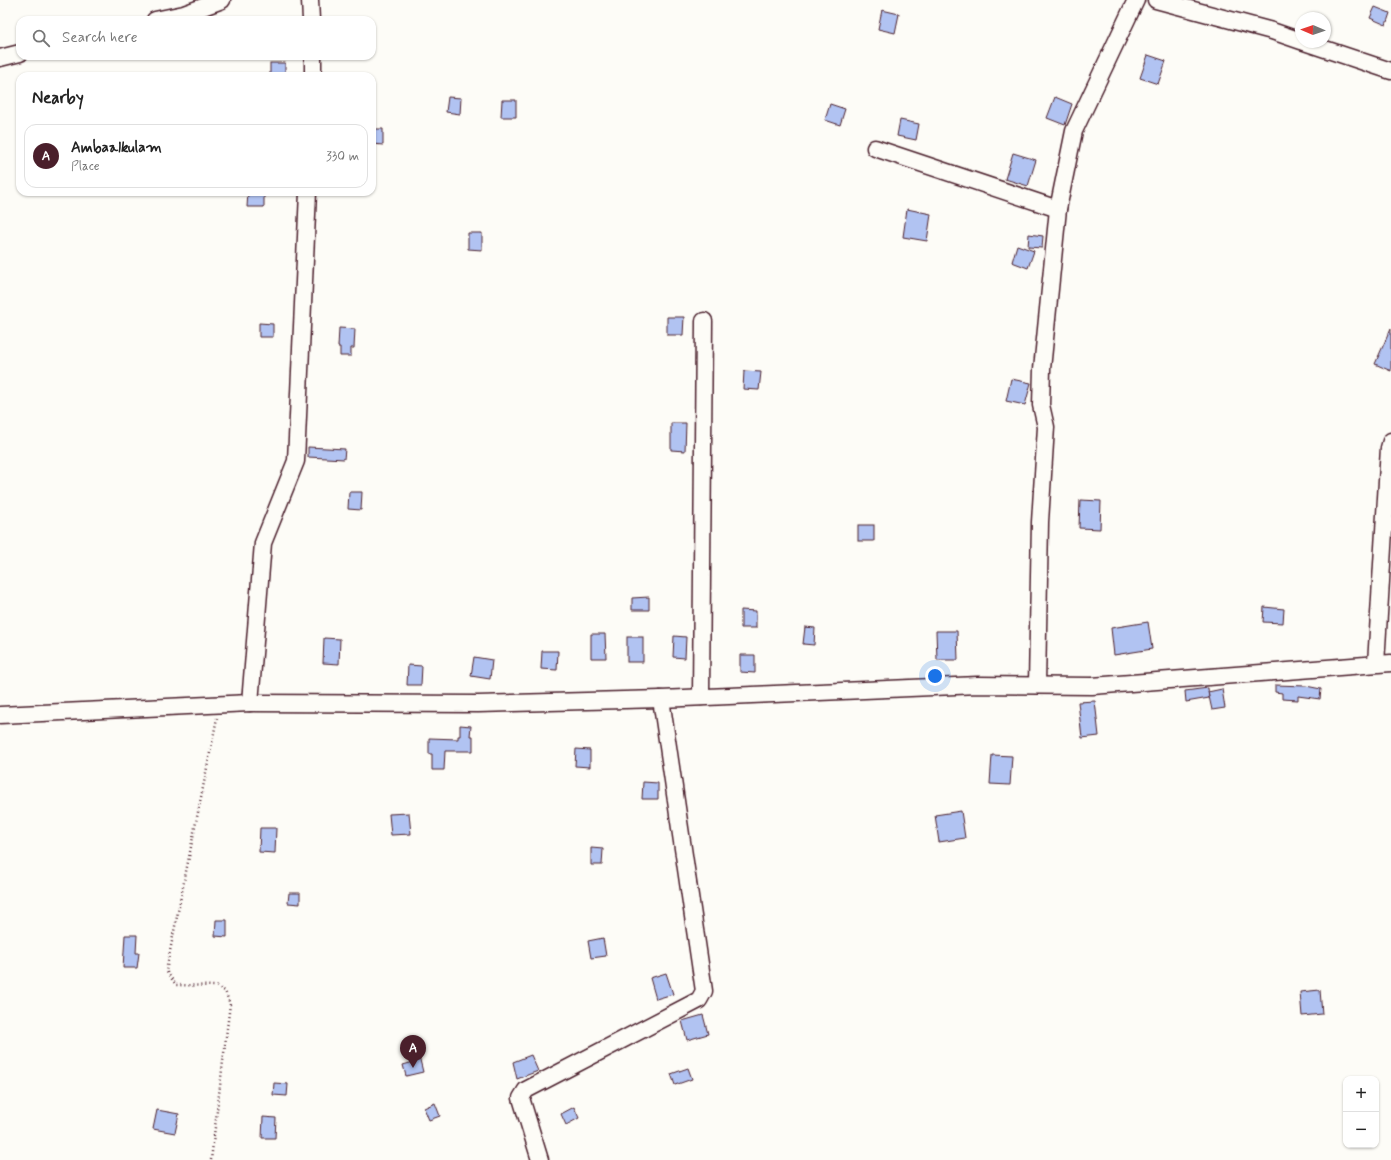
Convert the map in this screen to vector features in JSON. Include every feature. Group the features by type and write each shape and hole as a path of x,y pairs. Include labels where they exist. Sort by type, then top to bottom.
{"street":[{"path":"174,16 222,0"},
{"path":"310,0 312,16"},
{"path":"1037,686 1040,522 1046,427 1041,405 1042,369 1058,209 1074,131 1136,0"},
{"path":"1156,0 1272,31 1295,39"},
{"path":"1322,48 1391,71"},
{"path":"0,58 16,54"},
{"path":"313,60 313,72"},
{"path":"875,148 1058,209"},
{"path":"250,703 262,543 296,461 308,196"},
{"path":"701,697 704,321"},
{"path":"0,715 250,703 478,704 661,699 978,685 1092,686 1383,663 1389,448 1391,441"},
{"path":"540,1160 521,1098 526,1090 699,1000 704,991 661,699"}],"path":[{"path":"211,1160 230,1004 225,990 216,986 176,985 166,970 220,704"}],"building":[{"path":"1375,7 1390,13 1386,25 1370,18"},
{"path":"882,10 899,14 895,33 878,29"},
{"path":"1148,55 1166,61 1158,84 1140,78"},
{"path":"270,63 285,63 285,72 270,72"},
{"path":"448,97 461,98 460,114 446,112"},
{"path":"1055,97 1072,104 1065,125 1047,118"},
{"path":"502,100 516,100 516,117 501,117"},
{"path":"830,104 845,109 840,125 825,120"},
{"path":"900,120 919,124 916,140 897,136"},
{"path":"376,129 383,129 383,145 376,144"},
{"path":"1013,153 1036,160 1028,186 1005,179"},
{"path":"248,196 264,196 264,207 247,207"},
{"path":"907,209 931,214 927,241 903,237"},
{"path":"468,233 482,233 482,250 468,249"},
{"path":"1029,234 1043,236 1042,248 1028,247"},
{"path":"1017,245 1034,251 1028,268 1012,262"},
{"path":"667,317 684,317 683,335 667,335"},
{"path":"259,323 273,324 273,337 259,337"},
{"path":"339,328 355,329 354,348 351,348 351,356 340,356 340,347 338,347"},
{"path":"1391,328 1391,371 1375,364"},
{"path":"744,371 761,372 759,390 743,389"},
{"path":"1011,379 1031,383 1025,405 1006,401"},
{"path":"671,423 686,423 685,451 671,450"},
{"path":"308,447 345,449 344,459 308,457"},
{"path":"349,492 362,492 361,510 348,509"},
{"path":"1080,500 1101,501 1100,529 1079,528"},
{"path":"858,525 874,525 874,541 858,541"},
{"path":"649,597 649,610 632,610 632,598"},
{"path":"1264,607 1284,609 1283,623 1263,622"},
{"path":"741,610 756,611 756,628 741,628"},
{"path":"1148,622 1152,649 1114,655 1111,628"},
{"path":"805,627 815,628 814,645 803,644"},
{"path":"936,631 957,631 958,660 937,660"},
{"path":"591,634 605,634 606,658 591,658"},
{"path":"674,636 686,637 685,658 673,657"},
{"path":"627,637 643,637 643,662 627,662"},
{"path":"324,638 340,639 339,664 323,663"},
{"path":"542,651 558,651 557,670 541,669"},
{"path":"740,655 755,655 755,673 740,672"},
{"path":"474,657 492,660 490,679 471,676"},
{"path":"408,665 422,666 421,685 407,685"},
{"path":"1275,685 1306,686 1321,689 1320,699 1298,696 1298,700 1282,699 1282,693 1275,692"},
{"path":"1208,688 1209,698 1186,702 1185,691"},
{"path":"1222,689 1225,708 1212,710 1208,692"},
{"path":"1095,701 1099,736 1082,738 1078,702"},
{"path":"460,725 471,726 470,736 473,736 473,751 445,751 444,770 432,770 432,754 429,754 429,738 458,739 458,736 460,736"},
{"path":"576,749 590,750 590,767 575,766"},
{"path":"992,755 1012,756 1010,785 990,784"},
{"path":"643,782 658,783 658,799 642,799"},
{"path":"961,811 965,838 939,842 935,815"},
{"path":"409,813 411,834 391,835 389,814"},
{"path":"260,828 276,828 275,853 259,852"},
{"path":"591,848 603,849 602,865 591,865"},
{"path":"289,893 300,893 300,904 288,903"},
{"path":"216,920 227,920 227,937 215,936"},
{"path":"125,935 137,935 136,953 139,953 137,968 123,968"},
{"path":"603,938 606,956 591,958 588,941"},
{"path":"666,973 673,994 656,999 650,978"},
{"path":"1320,990 1322,1014 1302,1016 1300,992"},
{"path":"703,1015 708,1034 687,1040 682,1021"},
{"path":"531,1055 538,1071 517,1079 513,1062"},
{"path":"420,1060 423,1072 406,1076 403,1065"},
{"path":"688,1068 692,1079 675,1085 671,1074"},
{"path":"274,1083 288,1084 287,1096 273,1095"},
{"path":"435,1103 440,1116 429,1120 424,1108"},
{"path":"574,1107 579,1118 566,1125 561,1114"},
{"path":"157,1110 179,1114 175,1133 153,1129"},
{"path":"263,1117 276,1118 275,1138 262,1138"}],"place":[{"name":"Ambaalkulam","path":"413,1068"}]}
